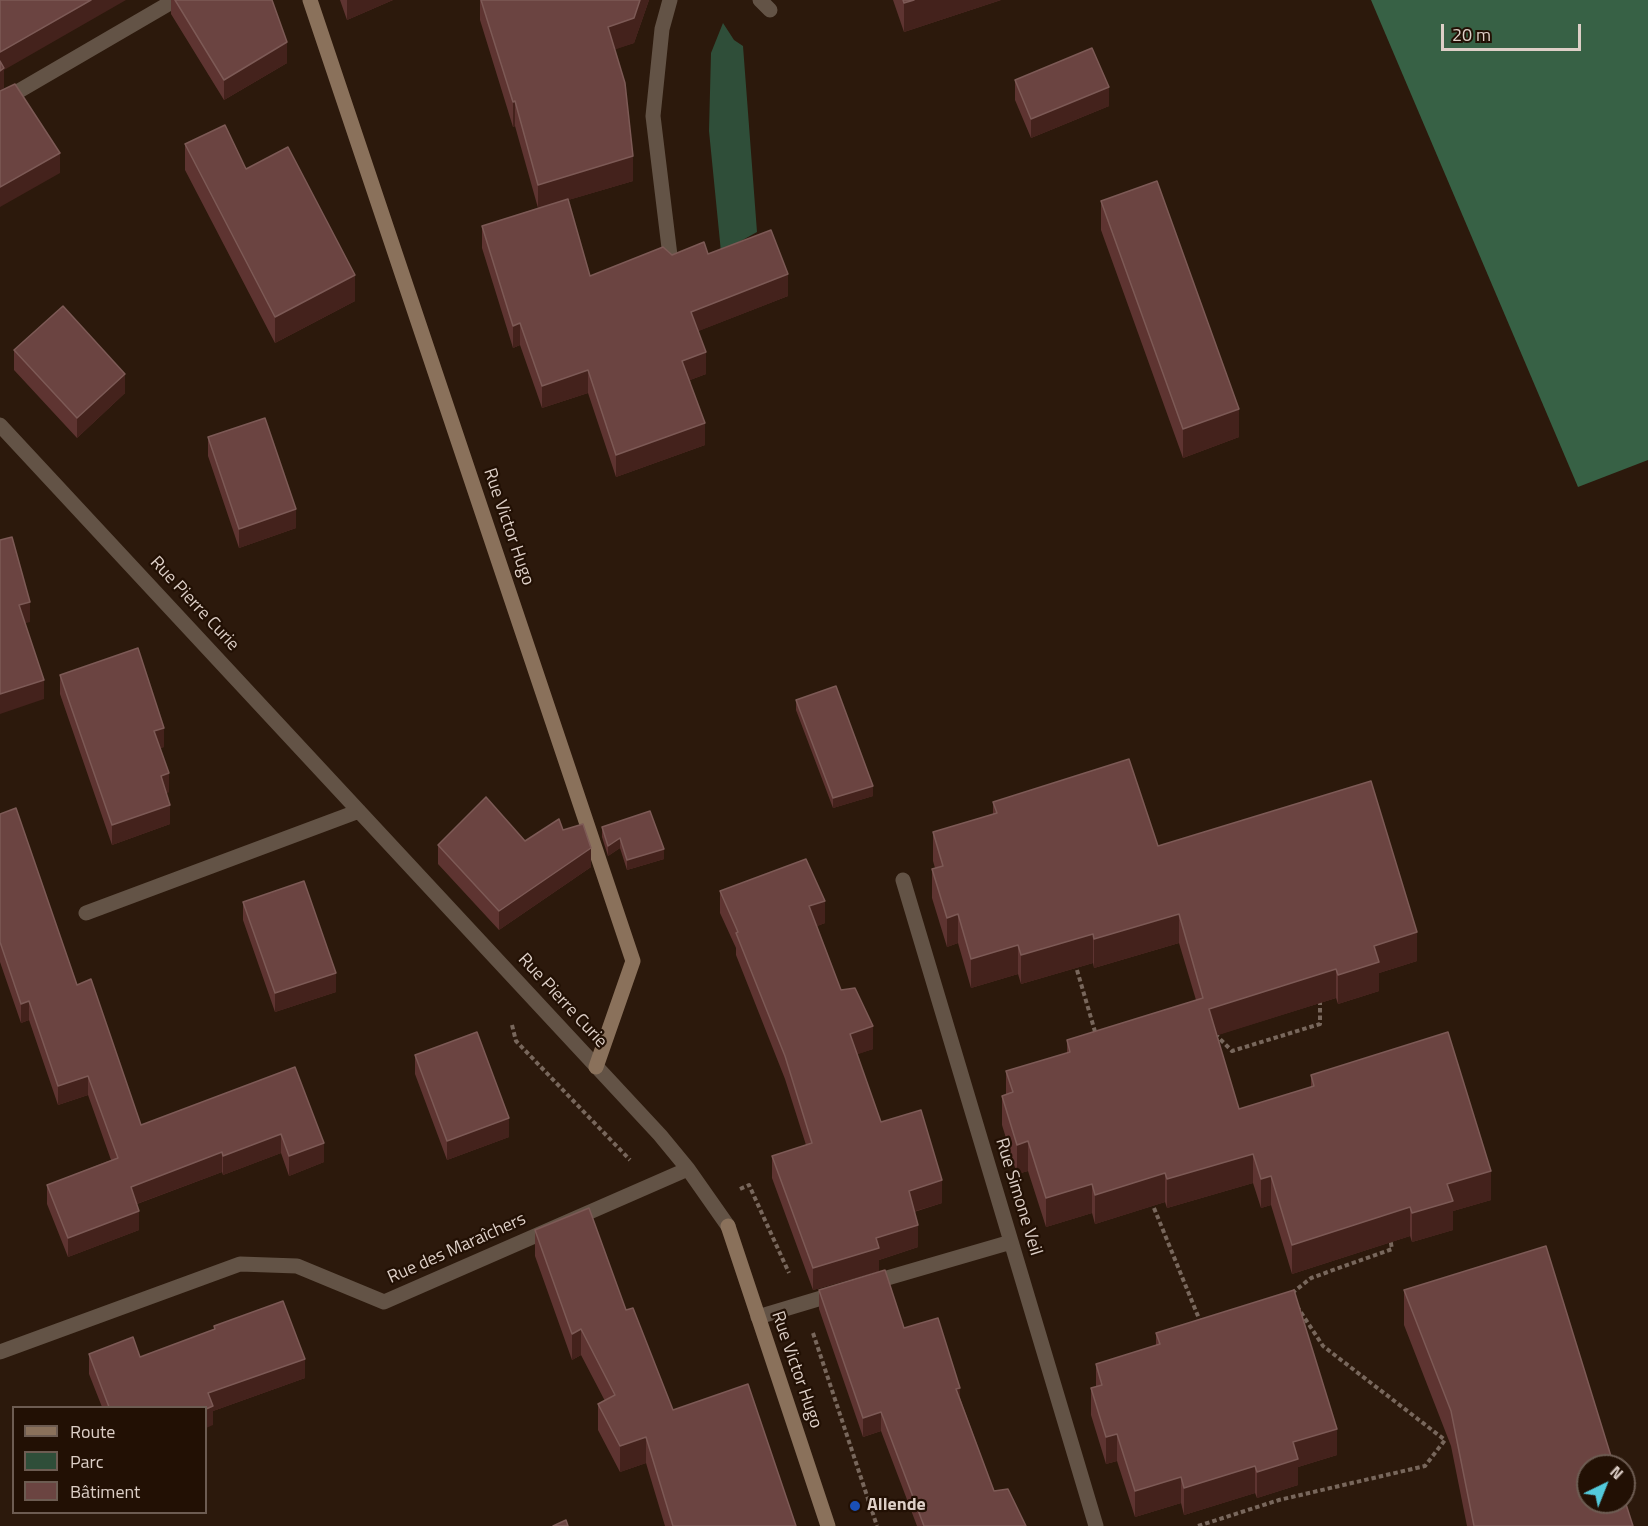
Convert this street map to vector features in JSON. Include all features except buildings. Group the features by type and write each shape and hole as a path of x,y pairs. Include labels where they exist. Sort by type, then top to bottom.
{"street":[{"path":"0,102 175,0"},
{"name":"Rue Victor Hugo","path":"310,0 633,961 596,1067"},
{"path":"670,0 662,29 653,116 671,264"},
{"name":"Rue Pierre Curie","path":"0,424 688,1168 728,1226"},
{"path":"86,913 359,811"},
{"name":"Rue Simone Veil","path":"903,880 1095,1526"},
{"name":"Rue des Maraîchers","path":"0,1352 240,1264 297,1266 384,1302 688,1168"},
{"name":"Rue Victor Hugo","path":"728,1226 828,1526"},
{"path":"758,1317 1011,1242"}],"path":[{"path":"1077,970 1096,1036"},
{"path":"1208,1026 1232,1051 1320,1024 1320,1002"},
{"path":"510,1017 516,1041 653,1184"},
{"path":"1154,1208 1200,1321"},
{"path":"1198,1526 1279,1500 1425,1467 1445,1440 1323,1346 1289,1294 1311,1278 1392,1249 1389,1235"},
{"path":"1277,1495 1279,1500"}],"green space":[{"path":"1371,0 1648,0 1648,460 1578,487"},
{"path":"723,23 734,40 743,46 757,232 721,252 709,131 711,53"}],"place":[{"name":"Allende","path":"855,1506"}]}
